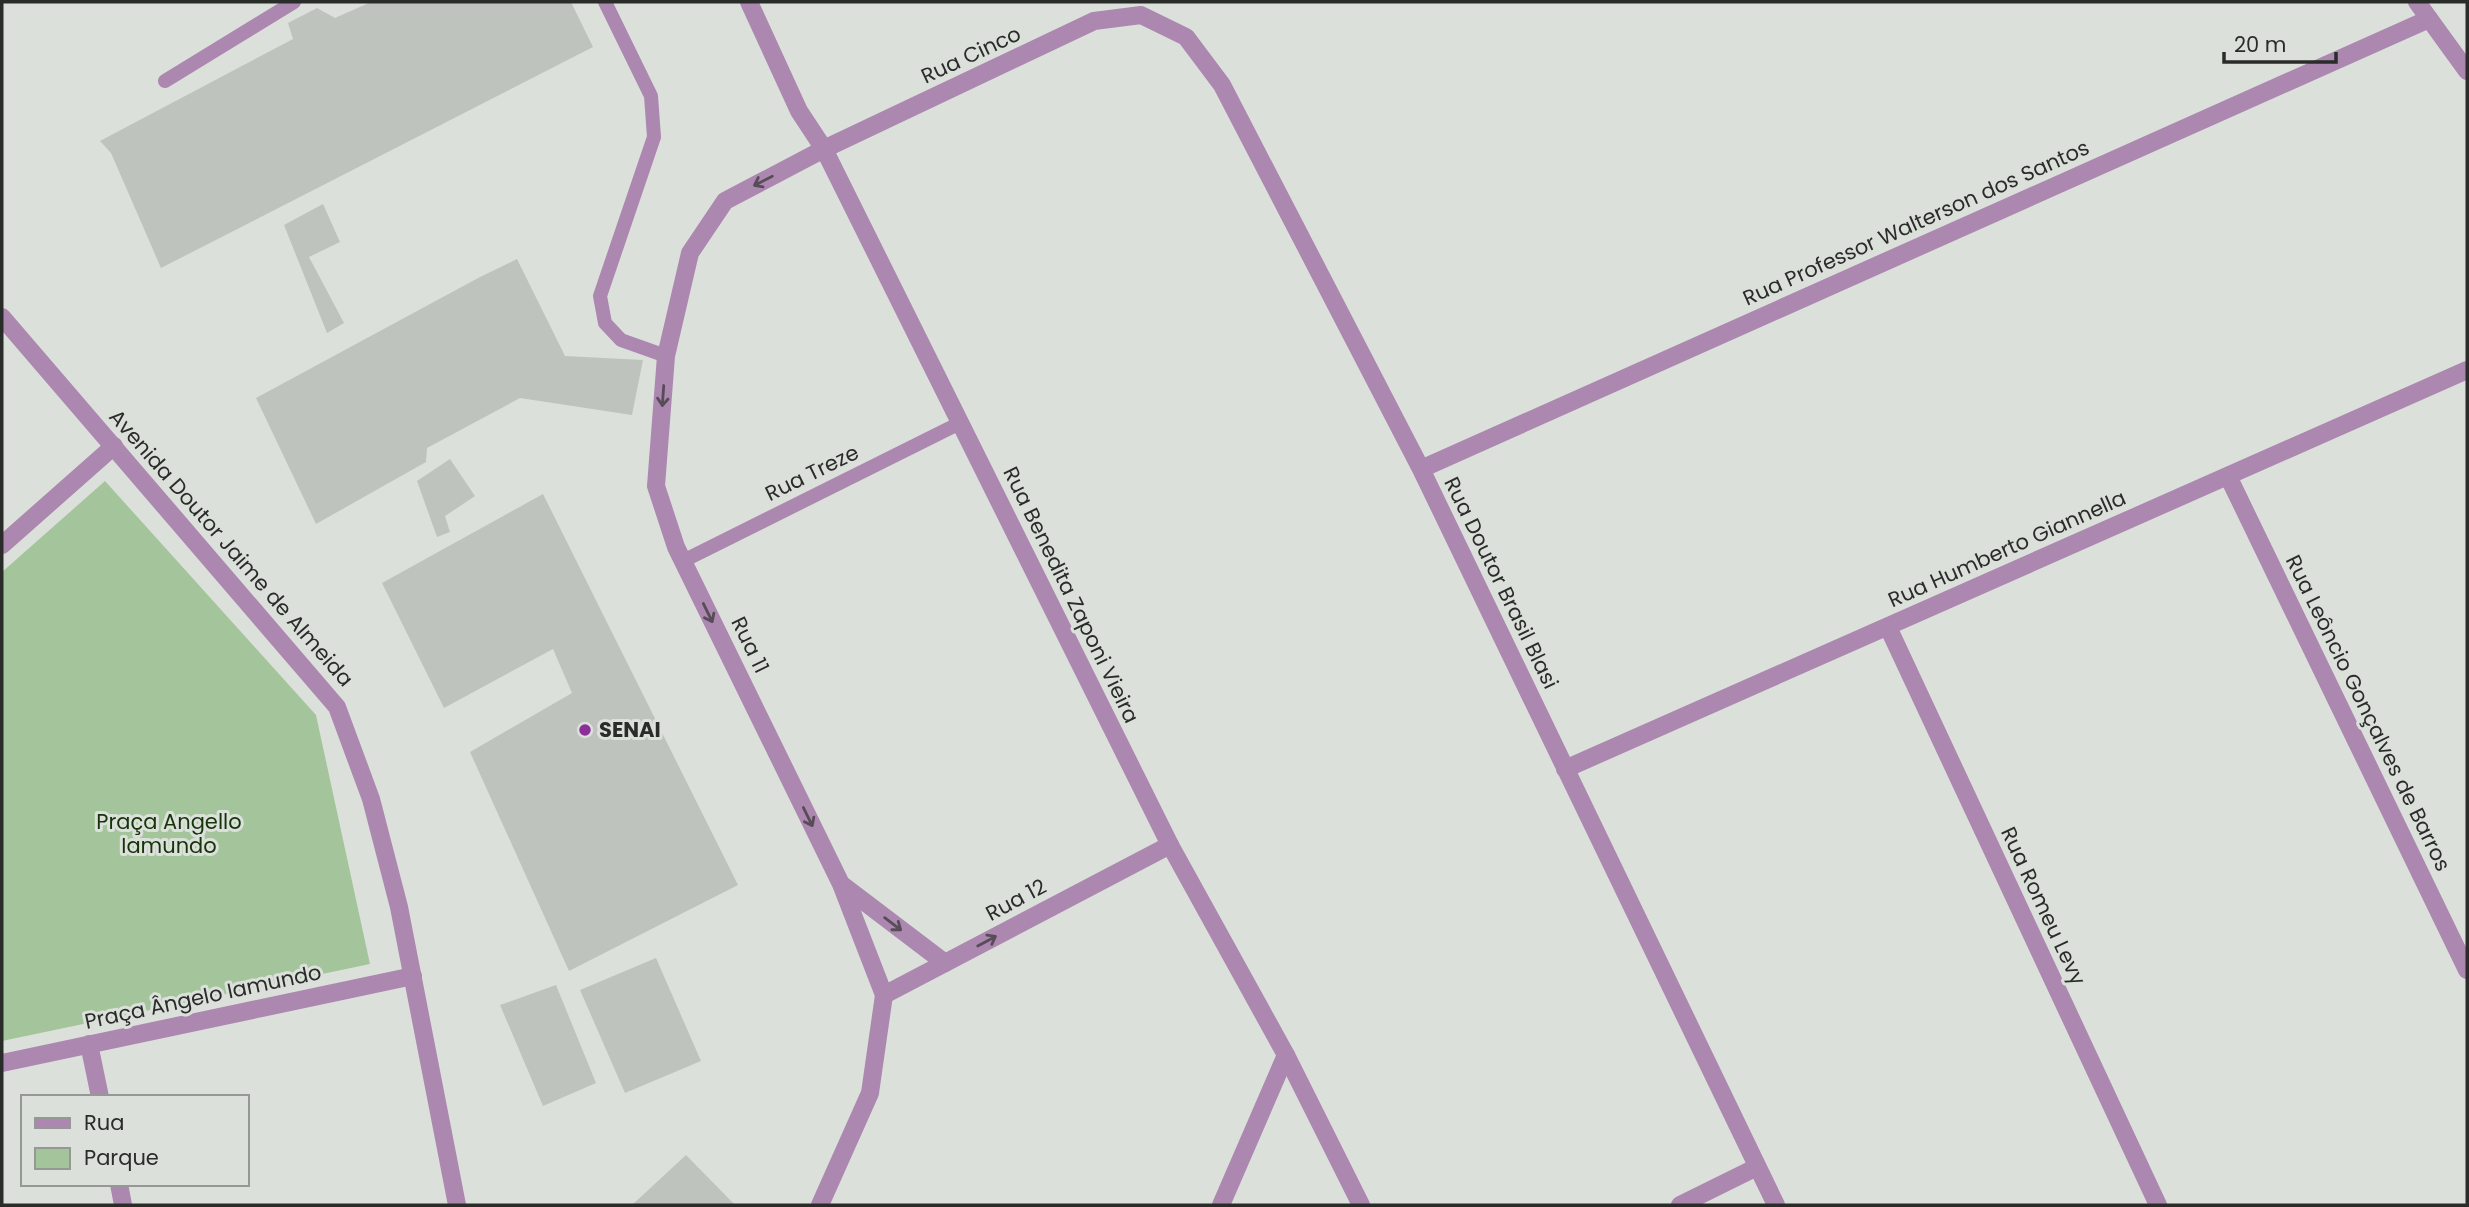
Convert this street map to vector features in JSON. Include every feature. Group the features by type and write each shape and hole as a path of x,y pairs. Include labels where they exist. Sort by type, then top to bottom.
{"street":[{"name":"Rua Benedita Zaponi Vieira","path":"749,2 799,111 824,149 1170,845 1286,1055 1361,1205"},
{"path":"2417,2 2467,71"},
{"name":"Rua Cinco","path":"824,149 1094,21 1141,15"},
{"name":"Rua Doutor Brasil Blasi","path":"1141,15 1186,37 1222,85 1422,469 1776,1205"},
{"name":"Rua Professor Walterson dos Santos","path":"1422,469 2429,19"},
{"name":"Rua 11","path":"820,1205 870,1093 884,995 841,884 683,561 656,485 666,356 690,253 725,201 824,149"},
{"name":"Avenida Doutor Jaime de Almeida","path":"2,317 337,707 371,799 399,907 457,1205"},
{"name":"Rua Humberto Giannella","path":"1565,769 2467,370"},
{"path":"2,545 114,446"},
{"name":"Rua Leôncio Gonçalves de Barros","path":"2228,476 2467,970"},
{"name":"Rua Romeu Levy","path":"1888,627 2158,1205"},
{"name":"Rua 12","path":"884,995 1170,845"},
{"path":"841,884 945,963"},
{"name":"Praça Ângelo Iamundo","path":"2,1063 413,976"},
{"path":"89,1044 100,1095"},
{"path":"1221,1205 1286,1055"},
{"path":"1680,1205 1757,1167"},
{"path":"119,1186 123,1205"}],"lane":[{"path":"165,81 294,2"},
{"path":"605,2 651,96 654,137 600,296 605,323 621,340 666,356"},
{"name":"Rua Treze","path":"683,561 960,423"}],"green space":[{"name":"Praça Angello Iamundo","path":"105,481 316,715 370,964 2,1041 2,572"}],"building":[{"path":"371,2 571,2 593,47 161,268 111,153 100,141 293,39 288,23 317,8 335,18"},
{"path":"323,204 340,242 309,257 344,323 327,333 284,225"},
{"path":"517,259 565,356 643,360 632,415 520,398 427,448 426,462 316,524 256,398"},
{"path":"450,459 475,496 445,516 450,532 437,537 417,481"},
{"name":"SENAI","path":"543,494 738,885 569,971 470,752 572,693 553,649 444,708 382,583"},
{"path":"656,958 701,1061 625,1093 580,990"},
{"path":"556,985 596,1083 543,1106 500,1005"},
{"path":"686,1155 735,1205 632,1205"}],"place":[{"name":"SENAI","path":"585,730"}]}
